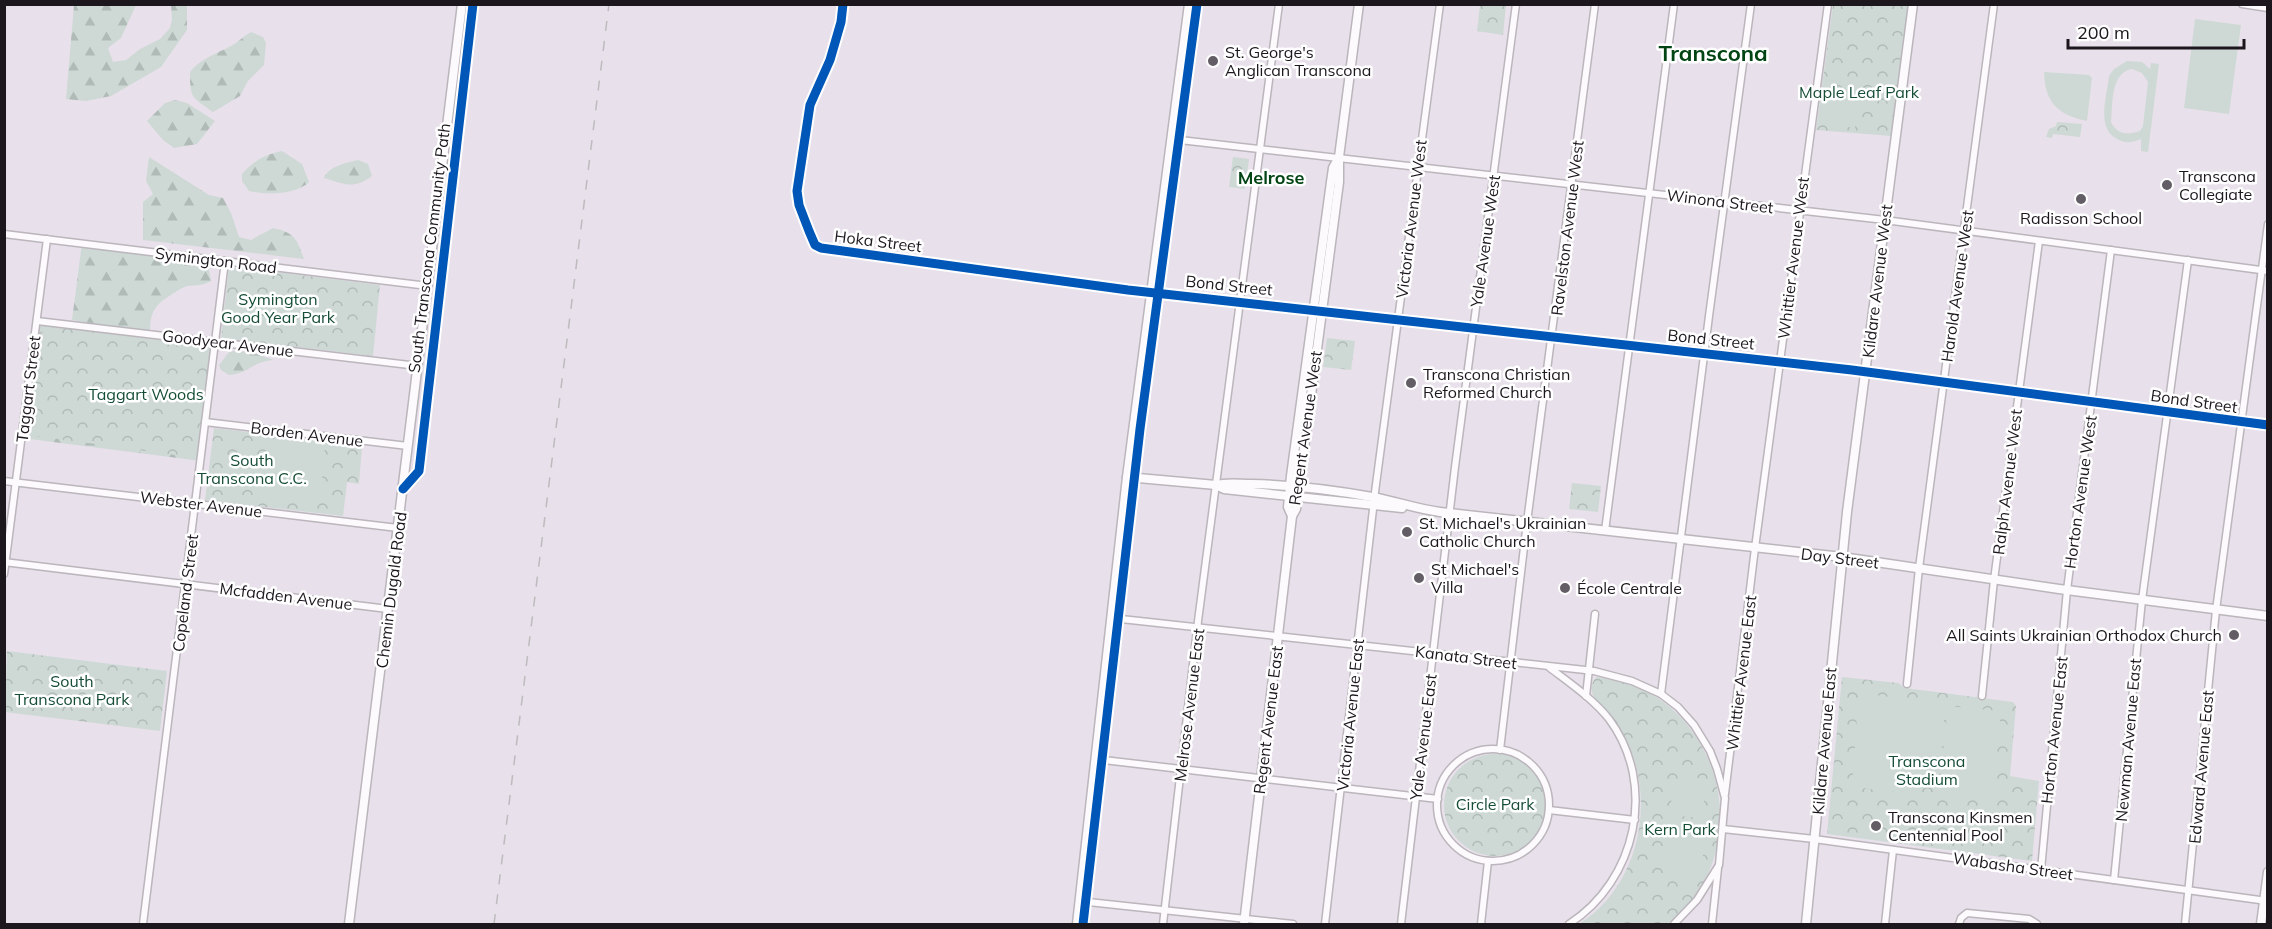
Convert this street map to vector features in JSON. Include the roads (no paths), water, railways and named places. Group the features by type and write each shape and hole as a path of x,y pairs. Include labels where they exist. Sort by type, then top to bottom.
{"street":[{"name":"Chemin Dugald Road","path":"349,924 462,4"},
{"name":"Hoka Street","path":"843,4 841,21 830,60 810,105 797,191 799,206 815,244 826,249 1151,292"},
{"path":"1077,924 1127,477 1189,4"},
{"name":"Melrose Avenue East","path":"1163,924 1198,626 1279,4"},
{"name":"Regent Avenue West","path":"1292,516 1296,509 1294,492 1318,310 1330,182 1333,168 1339,157 1359,4"},
{"name":"Victoria Avenue West","path":"1374,502 1440,4"},
{"name":"Yale Avenue West","path":"1449,514 1516,4"},
{"name":"Ravelston Avenue West","path":"1500,750 1527,522 1595,4"},
{"path":"1605,531 1674,4"},
{"path":"1661,694 1751,4"},
{"name":"Whittier Avenue West","path":"1755,548 1828,4"},
{"name":"Kildare Avenue West","path":"1842,557 1913,4"},
{"name":"Harold Avenue West","path":"1907,684 1919,568 1994,4"},
{"path":"2242,4 2268,8"},
{"name":"Winona Street","path":"1171,139 1885,220 2265,271"},
{"name":"Edward Avenue East","path":"2185,924 2216,610 2240,422 2265,271 2268,224"},
{"name":"Symington Road","path":"4,234 428,286"},
{"name":"Taggart Street","path":"4,574 47,239"},
{"name":"Ralph Avenue West","path":"1982,696 1994,580 2039,241"},
{"name":"Horton Avenue West","path":"2067,590 2111,250"},
{"name":"Newman Avenue East","path":"2114,880 2142,600 2188,260"},
{"name":"Copeland Street","path":"143,924 225,261"},
{"name":"Bond Street","path":"1151,292 1866,372 2268,425"},
{"name":"Goodyear Avenue","path":"37,321 418,366"},
{"name":"Borden Avenue","path":"205,422 408,446"},
{"name":"Day Street","path":"1127,477 1216,485 1224,489 1294,492 1449,514 1842,557 1994,580 2268,616"},
{"name":"Webster Avenue","path":"4,481 398,528"},
{"name":"Victoria Avenue East","path":"1325,924 1374,502"},
{"name":"Yale Avenue East","path":"1401,924 1449,514"},
{"name":"Regent Avenue East","path":"1244,922 1292,516"},
{"name":"Whittier Avenue East","path":"1725,798 1755,548"},
{"name":"Kildare Avenue East","path":"1806,924 1842,557"},
{"name":"Mcfadden Avenue","path":"5,562 388,609"},
{"name":"Horton Avenue East","path":"2041,870 2067,590"},
{"path":"1586,696 1595,614"},
{"name":"Kanata Street","path":"1112,618 1588,670 1614,675 1661,694 1694,725 1710,751 1725,798 1719,865"},
{"path":"1550,667 1586,696 1610,720 1629,760 1635,793 1635,820 1622,866 1610,885 1587,912 1569,924"},
{"path":"1500,750 1519,756 1538,772 1547,790 1549,810 1544,828 1531,846 1511,858 1488,861 1470,855 1450,840 1441,823 1438,799 1445,778 1459,761 1478,752 1500,750"},
{"path":"1095,759 1438,799"},
{"path":"1549,810 1635,820"},
{"name":"Wabasha Street","path":"1723,829 1814,839 2266,901"},
{"path":"1885,924 1893,850"},
{"path":"1481,924 1488,861"},
{"path":"1674,924 1697,900 1719,865"},
{"path":"1712,924 1719,865"},
{"path":"2261,924 2266,901 2268,872"},
{"path":"1079,901 1164,910 1244,922 1293,924"},
{"path":"1959,924 1961,918 1967,913 2029,919 2037,924"}],"railway":[{"path":"494,924 609,4"}],"place":[{"name":"St. George's Anglican Transcona","path":"1213,61"},
{"name":"Transcona Collegiate","path":"2167,185"},
{"name":"Radisson School","path":"2081,199"},
{"name":"Transcona Christian Reformed Church","path":"1411,383"},
{"name":"St. Michael's Ukrainian Catholic Church","path":"1407,532"},
{"name":"St Michael's Villa","path":"1419,578"},
{"name":"École Centrale","path":"1565,588"},
{"name":"All Saints Ukrainian Orthodox Church","path":"2234,635"},
{"name":"Transcona Kinsmen Centennial Pool","path":"1876,826"}],"district":[{"name":"Transcona","path":"1713,53"},
{"name":"Melrose","path":"1271,178"}],"park label":[{"name":"Maple Leaf Park","path":"1859,92"},
{"name":"Symington Good Year Park","path":"278,308"},
{"name":"Taggart Woods","path":"146,394"},
{"name":"South Transcona C.C.","path":"252,469"},
{"name":"South Transcona Park","path":"72,690"},
{"name":"Transcona Stadium","path":"1927,770"},
{"name":"Circle Park","path":"1495,804"},
{"name":"Kern Park","path":"1680,829"}]}
